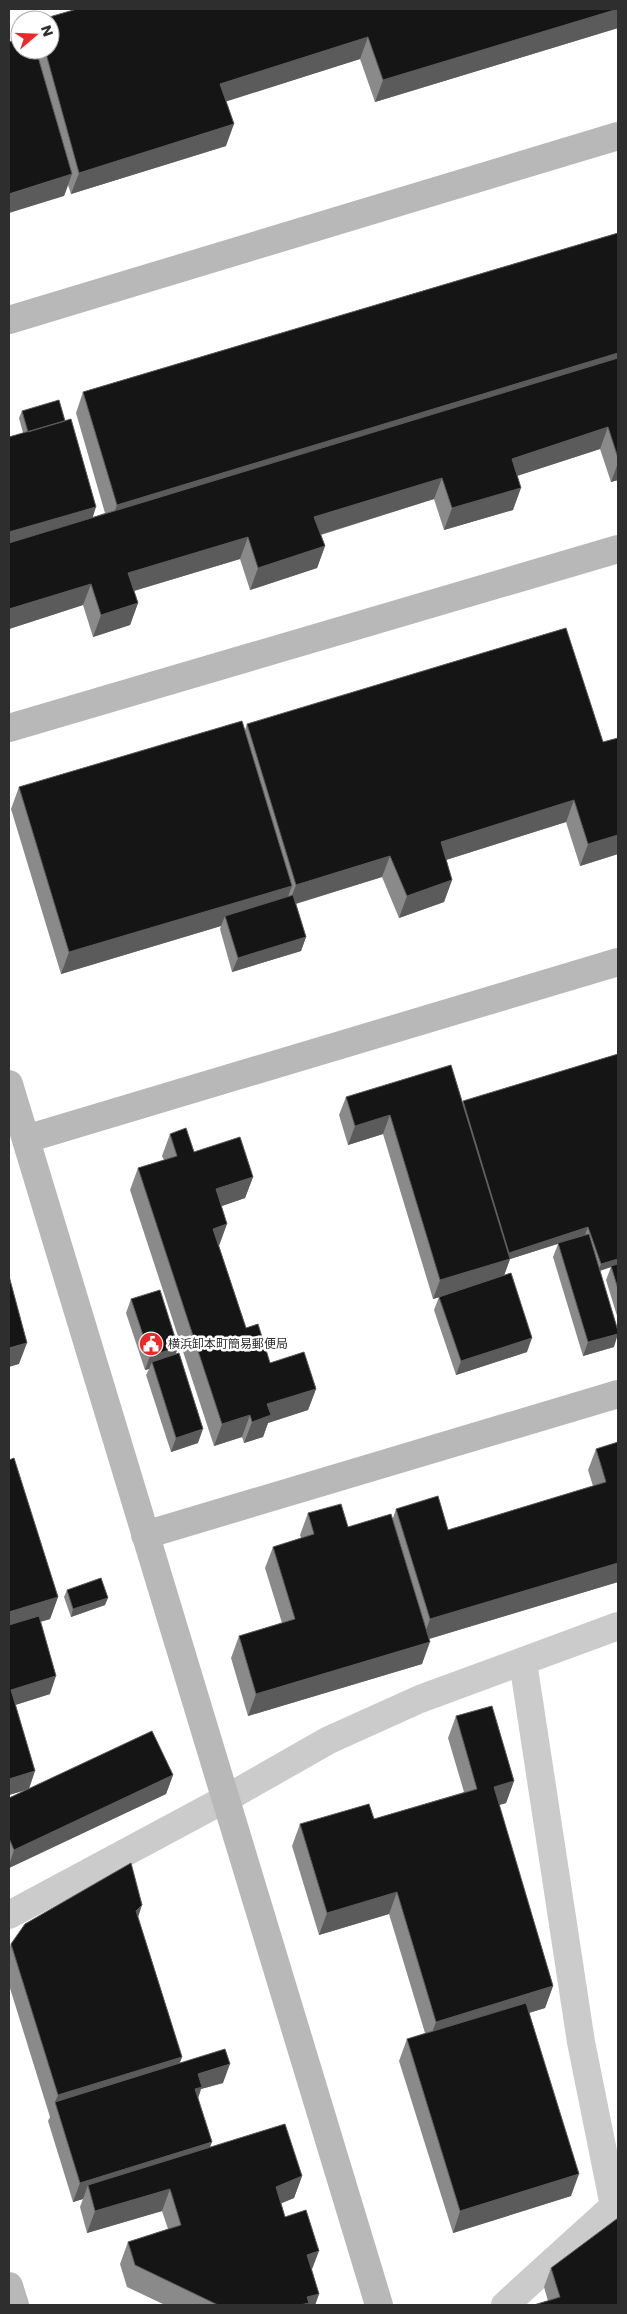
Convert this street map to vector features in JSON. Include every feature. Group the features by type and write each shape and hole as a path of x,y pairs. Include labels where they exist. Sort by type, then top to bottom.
{"street":[{"path":"9,320 618,136"},
{"path":"9,728 618,549"},
{"path":"26,1140 618,962"},
{"path":"9,1084 145,1535 227,1798 379,2305"},
{"path":"145,1535 618,1394"},
{"path":"9,1915 227,1798 329,1740 420,1699 618,1626"},
{"path":"506,2305 614,2206 581,2042 523,1662"},
{"path":"9,2286 14,2305"}],"building":[{"path":"77,9 618,9 383,80 368,37 220,84 234,124 79,173 48,60 60,60 60,14"},
{"path":"9,42 10,60 39,60 72,174 9,194"},
{"path":"618,233 618,353 117,505 83,392"},
{"path":"618,358 618,458 608,427 512,459 521,488 452,508 442,478 314,517 325,546 258,568 248,537 128,573 138,603 101,615 91,584 9,609 9,543"},
{"path":"59,400 65,421 28,432 22,411"},
{"path":"71,419 96,507 9,532 9,437"},
{"path":"566,628 603,742 618,738 618,835 588,844 574,800 441,842 452,880 407,896 390,856 296,885 247,724"},
{"path":"242,721 292,886 69,952 19,787"},
{"path":"293,895 306,937 238,958 225,916"},
{"path":"618,1054 618,1259 601,1264 588,1227 509,1253 463,1101"},
{"path":"451,1065 510,1259 440,1280 390,1115 355,1126 346,1097"},
{"path":"186,1128 194,1152 240,1137 253,1177 216,1189 227,1224 213,1229 246,1328 258,1324 270,1363 304,1352 316,1389 267,1404 271,1415 252,1422 250,1415 222,1424 138,1168 177,1156 170,1134"},
{"path":"589,1234 618,1334 588,1342 558,1243"},
{"path":"618,1264 618,1289 611,1266"},
{"path":"511,1273 532,1338 461,1361 439,1297"},
{"path":"9,1276 27,1343 9,1348"},
{"path":"160,1290 178,1347 150,1356 131,1299"},
{"path":"179,1353 203,1429 176,1438 152,1362"},
{"path":"618,1442 618,1563 430,1619 396,1509 438,1496 448,1530 606,1482 596,1449"},
{"path":"14,1458 58,1597 9,1612 9,1460"},
{"path":"341,1504 348,1527 391,1514 430,1642 256,1694 239,1636 295,1619 273,1547 314,1534 308,1513"},
{"path":"101,1578 108,1598 73,1609 67,1590"},
{"path":"39,1616 56,1676 11,1690 35,1771 9,1779 9,1625"},
{"path":"492,1706 514,1781 494,1787 553,1986 436,2022 397,1892 327,1913 300,1824 369,1804 374,1819 477,1789 456,1716"},
{"path":"152,1731 173,1775 14,1850 9,1838 9,1798"},
{"path":"131,1863 142,1905 136,1911 182,2057 58,2095 11,1944 25,1924"},
{"path":"526,2003 579,2174 460,2211 407,2039"},
{"path":"225,2049 230,2064 198,2074 202,2087 195,2089 212,2142 80,2183 55,2102"},
{"path":"285,2124 302,2176 276,2187 285,2217 306,2210 319,2251 307,2255 319,2294 307,2297 309,2303 300,2305 218,2305 135,2265 128,2242 181,2225 170,2189 95,2211 88,2185"},
{"path":"618,2218 618,2305 534,2305 560,2297 551,2268"}],"place":[{"name":"横浜卸本町簡易郵便局","path":"151,1344"}]}
